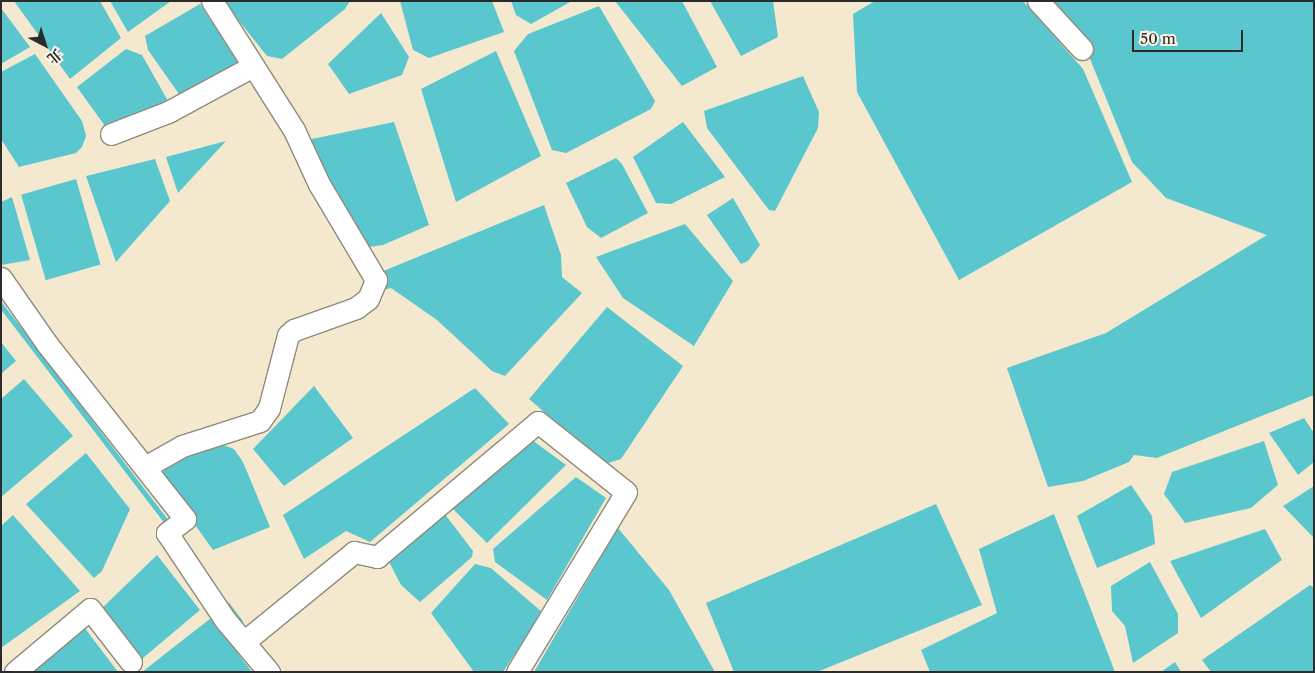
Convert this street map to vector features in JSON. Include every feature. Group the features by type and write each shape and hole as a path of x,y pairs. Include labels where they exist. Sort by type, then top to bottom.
{"lane":[{"path":"144,467 182,446 260,421 269,408 288,335 294,330 356,308 368,299 376,280 372,270 363,260 319,184 294,130 212,1"},
{"path":"1038,1 1082,49"},
{"path":"111,134 168,112 253,66"},
{"path":"1,278 47,344 185,519 172,529 226,621 246,641 269,672"},
{"path":"246,641 354,552 378,557 538,422 626,492 517,672"},
{"path":"15,672 90,609 131,662"}],"water":[{"path":"14,1 100,1 121,38 70,79"},
{"path":"110,1 171,1 128,32"},
{"path":"223,1 350,1 345,9 282,59 267,56"},
{"path":"400,1 492,1 504,32 429,58 413,50"},
{"path":"511,1 572,1 531,24 516,15"},
{"path":"615,1 682,1 717,67 682,86"},
{"path":"710,1 773,1 778,37 741,56"},
{"path":"875,1 1023,1 1083,69 1132,182 959,280 857,92 853,14"},
{"path":"1033,1 1314,1 1314,395 1157,458 1134,455 1129,462 1083,481 1048,487 1007,368 1106,333 1267,235 1166,198 1132,162 1090,59"},
{"path":"200,4 239,64 179,94 148,50 145,36"},
{"path":"599,6 655,101 651,109 566,153 552,150 514,51 528,34"},
{"path":"1,8 30,47 1,64"},
{"path":"381,13 409,57 402,75 349,94 328,64"},
{"path":"126,49 142,55 172,108 105,126 77,87"},
{"path":"496,51 541,156 456,202 421,89"},
{"path":"35,54 82,121 86,136 82,147 76,153 19,167 1,139 1,72"},
{"path":"803,76 819,112 818,128 775,211 769,210 707,128 704,111"},
{"path":"394,122 429,225 383,245 356,249 307,140"},
{"path":"683,122 725,177 671,204 656,203 633,157"},
{"path":"226,141 178,193 166,157"},
{"path":"616,158 622,164 648,213 601,238 587,227 566,183"},
{"path":"155,159 170,201 116,262 86,176"},
{"path":"76,179 101,265 46,280 21,195"},
{"path":"12,197 30,260 1,265 1,202"},
{"path":"733,198 760,245 748,261 741,264 707,215"},
{"path":"544,205 561,255 562,277 582,293 505,376 492,371 437,320 391,288 380,291 381,272"},
{"path":"685,224 733,281 694,346 623,298 596,257"},
{"path":"607,307 683,366 621,459 605,464 529,399"},
{"path":"1,342 16,361 1,374"},
{"path":"24,379 73,436 1,497 1,399"},
{"path":"314,386 353,438 284,486 253,449"},
{"path":"475,388 509,424 370,542 346,531 304,559 283,515"},
{"path":"1304,418 1314,433 1314,462 1298,475 1269,433"},
{"path":"532,440 566,465 487,543 450,506"},
{"path":"1264,441 1278,485 1251,508 1185,523 1164,494 1172,472"},
{"path":"218,443 234,449 243,462 270,527 213,550 160,476 164,471 158,463"},
{"path":"86,453 130,509 102,571 94,578 26,504"},
{"path":"576,477 606,498 547,600 495,562 493,549"},
{"path":"1131,485 1152,516 1155,544 1097,568 1077,516"},
{"path":"1314,486 1314,538 1283,506"},
{"path":"936,504 982,605 817,672 734,672 706,603"},
{"path":"444,513 473,551 472,557 420,602 401,585 388,560"},
{"path":"1054,514 1115,672 930,672 921,650 997,613 979,549"},
{"path":"13,515 80,591 1,648 1,526"},
{"path":"618,528 669,590 715,672 534,672"},
{"path":"1265,529 1282,560 1201,618 1170,561"},
{"path":"157,555 200,610 136,664 101,609"},
{"path":"1150,562 1178,614 1178,633 1133,663 1125,626 1112,611 1111,586"},
{"path":"475,564 491,568 542,612 503,672 474,672 431,613"},
{"path":"1310,585 1314,588 1314,672 1211,672 1202,660"},
{"path":"211,618 252,672 142,672"},
{"path":"81,623 118,672 23,672"},
{"path":"1175,662 1181,672 1161,672"}],"waterway":[{"path":"1,305 169,525"},
{"path":"228,605 240,621"}]}
